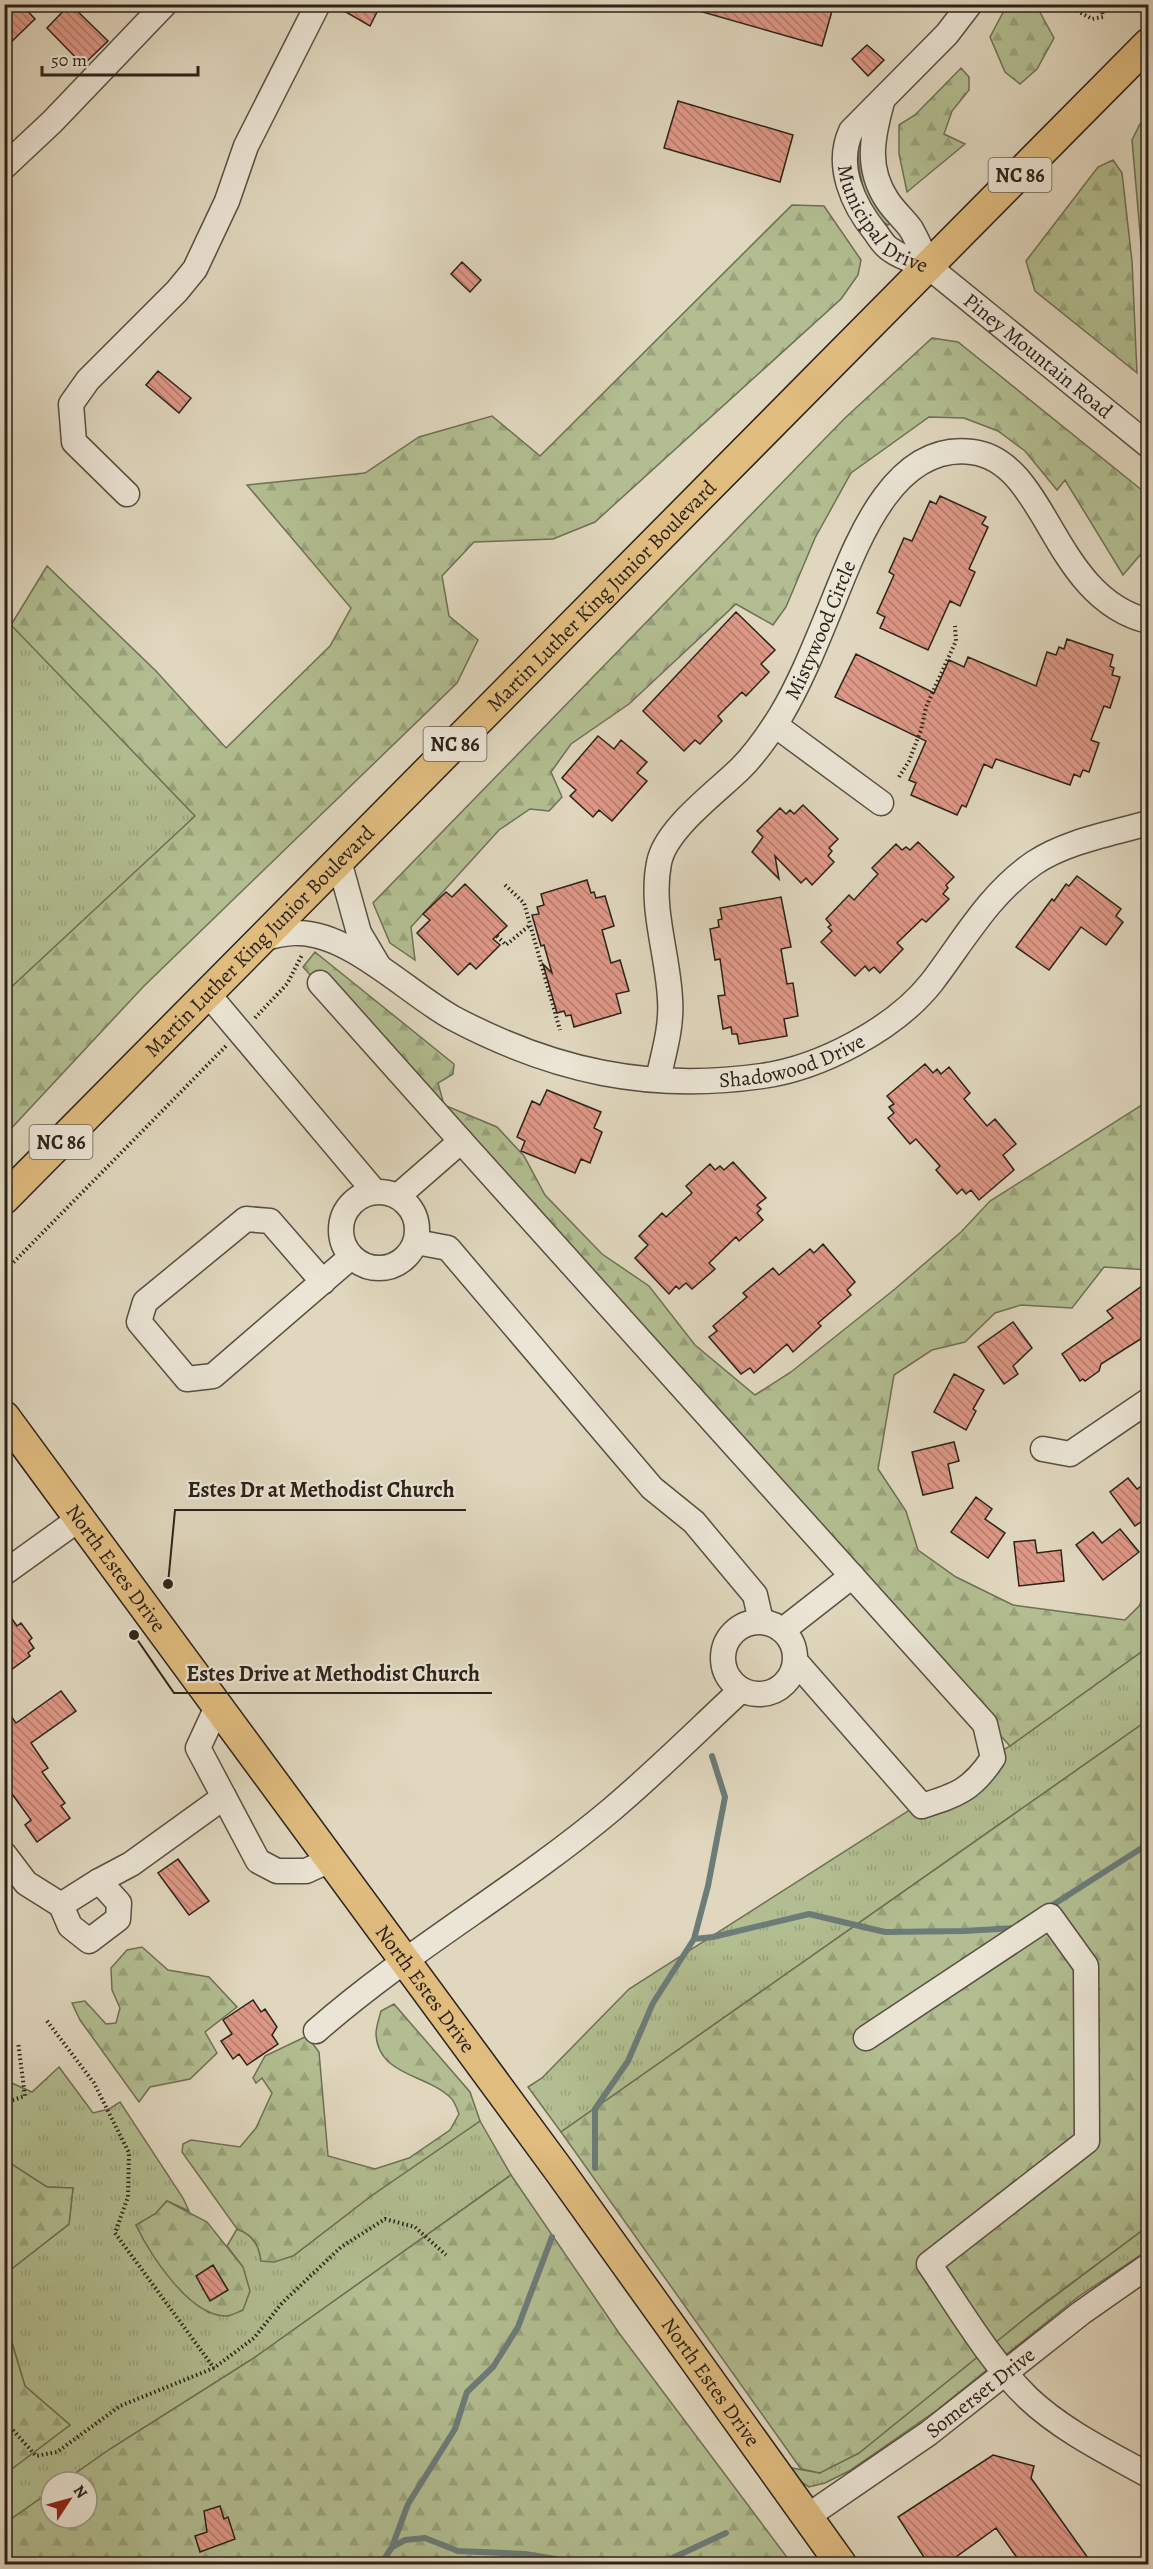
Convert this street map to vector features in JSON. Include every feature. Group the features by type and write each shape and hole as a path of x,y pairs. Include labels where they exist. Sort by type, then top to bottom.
{"main road":[{"name":"Martin Luther King Junior Boulevard","path":"4,1199 1149,44"},
{"name":"North Estes Drive","path":"4,1416 406,1962 808,2516 841,2565"}],"street":[{"path":"4,167 52,122 165,4"},
{"path":"127,494 74,442 71,404 88,380 195,269 227,201 246,146 318,4"},
{"name":"Municipal Drive","path":"929,267 890,250 868,224 852,194 844,166 845,144 851,131 947,34 970,4"},
{"name":"Piney Mountain Road","path":"929,267 1149,445"},
{"name":"Mistywood Circle","path":"658,1079 671,1021 667,967 656,900 659,861 673,835 743,766 775,725 813,652 864,526 886,495 915,465 944,452 973,452 1003,462 1020,481 1082,579 1100,597 1119,610 1149,621"},
{"path":"775,725 881,803"},
{"name":"Shadowood Drive","path":"263,938 299,933 317,937 378,965 450,1016 516,1048 612,1077 712,1082 765,1076 811,1064 859,1041 910,1006 932,982 988,904 1035,862 1089,839 1149,823"},
{"name":"Shadowood Drive","path":"339,861 359,933 378,965"},
{"path":"320,983 985,1724 993,1758 978,1781 951,1797 922,1806 796,1662"},
{"path":"208,994 374,1191"},
{"path":"398,1196 461,1141"},
{"path":"374,1191 398,1196 408,1204 415,1216 418,1229 416,1242 410,1254 388,1268 375,1269 351,1257 340,1235 344,1211 362,1195 374,1191"},
{"path":"322,1282 270,1221 246,1219 145,1302 139,1322 187,1379 213,1376 351,1257"},
{"path":"416,1242 448,1248 652,1488 694,1522 756,1595 772,1626 795,1650 796,1662 786,1684 776,1691 752,1694 731,1682 725,1671 724,1647 738,1628 772,1626 852,1576"},
{"path":"1043,1449 1070,1454 1149,1401"},
{"path":"4,1574 80,1519"},
{"path":"316,2031 356,1996 406,1962 610,1810 741,1689"},
{"path":"217,1707 198,1748 258,1861 278,1871 306,1871 330,1860"},
{"path":"61,1905 131,1864 224,1797"},
{"path":"4,1854 26,1883 61,1905 70,1926 89,1941 118,1919 118,1903 99,1881"},
{"path":"866,2038 1050,1916 1086,1966 1087,2141 928,2264 1007,2374 1028,2397 1083,2438 1149,2475"},
{"name":"Somerset Drive","path":"808,2516 920,2440 1007,2374 1089,2306 1149,2266"}],"path":[{"path":"1065,4 1092,19 1104,17 1101,4"},
{"path":"899,777 909,761 921,730 926,707 956,641 955,626"},
{"path":"505,885 524,903 560,1030"},
{"path":"497,936 506,945 530,925"},
{"path":"4,1272 287,984 304,950"},
{"path":"48,2021 94,2083 129,2153 128,2197 115,2233 214,2368"},
{"path":"4,2103 25,2096 18,2042"},
{"path":"4,2420 36,2456 57,2452 120,2406 214,2368 254,2338 282,2303 341,2247 385,2219 415,2227 446,2255"}],"green space":[{"path":"1007,5 1036,5 1054,38 1037,69 1020,84 1005,72 990,37"},
{"path":"961,68 969,77 969,90 952,111 944,134 965,144 907,192 899,154 899,125 915,115"},
{"path":"1148,117 1148,325 1132,140 1140,124"},
{"path":"862,135 891,222 888,225 879,219 872,209 863,185 858,147 859,136"},
{"path":"1113,160 1122,173 1132,261 1137,373 1035,291 1026,261 1098,167"},
{"path":"792,205 824,206 861,260 858,275 841,299 595,522 553,539 474,542 442,576 449,616 478,640 457,683 144,986 5,1135 5,993 195,816 11,625 47,566 156,671 226,748 330,646 351,608 247,485 365,473 419,437 492,416 540,456"},
{"path":"932,338 958,342 1148,495 1148,558 1141,554 1123,575 1065,480 1057,490 1025,451 998,431 964,418 929,417 851,473 815,538 786,607 773,625 736,604 629,704 571,744 551,772 562,797 549,811 530,809 499,830 411,927 415,960 390,943 373,903 845,418"},
{"path":"5,618 196,816 5,993"},
{"path":"315,952 454,1064 453,1074 438,1083 444,1105 497,1127 524,1156 545,1195 602,1254 649,1286 695,1345 755,1395 791,1372 895,1289 961,1232 990,1201 1148,1101 1148,1270 1104,1267 1072,1308 1021,1305 995,1313 965,1342 932,1350 894,1375 878,1469 906,1511 918,1550 956,1577 1013,1605 1125,1620 1139,1606 1148,1589 1148,1647 1010,1746 303,967"},
{"path":"1148,1647 1148,1720 561,2132 528,2087 542,2078 629,1989 1010,1746"},
{"path":"1148,1720 1148,2226 1038,2308 859,2453 820,2473 801,2469 561,2132"},
{"path":"142,1947 168,1970 209,1977 237,2007 205,2032 217,2053 190,2079 150,2087 139,2102 80,2020 72,2003 85,2001 106,2024 116,2023 120,2008 112,1990 111,1968 127,1950"},
{"path":"394,2004 470,2092 480,2121 371,2196 293,2256 274,2262 261,2261 254,2241 237,2229 182,2152 183,2144 191,2140 240,2147 256,2128 272,2093 262,2078 256,2083 253,2078 265,2056 307,2036 319,2052 328,2156 375,2169 409,2158 450,2130 459,2114 451,2098 441,2090 394,2066 379,2048 376,2031 381,2011"},
{"path":"59,2067 93,2113 109,2109 120,2102 183,2198 189,2211 167,2201 155,2214 136,2225 150,2250 167,2273 186,2294 209,2313 243,2267 227,2246 237,2229 248,2233 259,2248 293,2256 371,2196 480,2121 511,2175 257,2356 80,2470 39,2470 39,2500 5,2524 5,2474 70,2425 25,2386 5,2320 5,2274 69,2224 73,2188 47,2187 9,2163 5,2080 32,2092"},
{"path":"4,2115 10,2163 47,2187 73,2188 69,2224 5,2274"},
{"path":"511,2175 619,2333 792,2564 5,2564 4,2524 39,2499 39,2530 99,2530 99,2470 80,2470 251,2360"},
{"path":"167,2201 207,2222 243,2267 250,2291 243,2310 226,2316 212,2313 198,2306 185,2295 161,2267 136,2225 155,2214"},
{"path":"1148,2226 1148,2250 1078,2297 937,2410 849,2471 825,2483 809,2487 795,2478 787,2467 820,2473"},
{"path":"5,2320 25,2386 70,2425 5,2474"}],"building":[{"path":"4,4 21,4 35,19 4,49"},
{"path":"70,4 108,41 83,65 47,28"},
{"path":"332,4 381,4 370,26"},
{"path":"692,4 834,4 822,46 692,9"},
{"path":"867,45 884,60 868,76 852,59"},
{"path":"678,101 793,135 780,182 664,148"},
{"path":"462,262 481,280 470,292 451,274"},
{"path":"158,371 191,398 179,413 146,385"},
{"path":"940,496 986,517 982,524 988,527 969,569 975,572 960,606 950,601 928,650 880,628 885,617 877,613 894,575 889,572 904,538 912,541 930,501 936,504"},
{"path":"736,612 775,650 761,664 769,672 746,696 742,692 718,716 722,721 700,744 695,740 684,751 643,711"},
{"path":"1067,639 1113,655 1110,666 1114,668 1112,675 1120,677 1110,708 1104,706 1091,740 1099,743 1089,772 1083,770 1080,777 1074,774 1070,785 996,759 992,768 984,764 966,807 962,805 957,815 911,795 916,783 909,780 926,741 835,697 856,654 934,693 949,660 964,667 968,657 1036,686 1047,652 1056,655 1059,647 1064,649"},
{"path":"598,736 614,749 621,740 647,762 637,773 647,781 612,821 599,810 593,817 570,796 576,790 562,778"},
{"path":"803,805 838,839 829,848 832,851 828,856 834,862 812,885 806,878 801,883 775,856 779,879 752,852 763,837 757,831 780,808 786,814 790,810 794,814"},
{"path":"918,842 954,877 946,885 948,888 943,894 949,899 926,922 922,919 897,943 903,949 880,973 874,967 869,971 865,966 855,976 821,942 832,931 826,919 849,895 854,900 878,874 872,868 896,844 902,850 906,847 910,850"},
{"path":"1077,876 1121,909 1116,916 1123,922 1106,945 1081,927 1049,970 1016,947 1052,899 1054,901 1066,884 1069,886"},
{"path":"587,880 591,893 594,892 596,898 605,896 614,926 602,930 611,963 620,960 629,991 616,994 621,1013 574,1027 571,1015 566,1016 564,1011 557,1013 543,964 552,973 532,915 539,914 537,907 544,905 541,894"},
{"path":"465,884 507,926 493,939 500,945 476,969 470,963 458,975 417,933 430,920 423,914 446,892 452,897"},
{"path":"781,897 791,947 781,949 787,984 793,983 798,1016 784,1019 787,1036 739,1044 737,1034 732,1034 731,1027 723,1029 718,996 725,995 720,959 715,960 710,929 719,927 718,920 722,919 720,908"},
{"path":"925,1064 933,1073 937,1069 941,1074 949,1067 970,1093 964,1099 987,1126 995,1119 1016,1144 1003,1155 1014,1170 979,1200 971,1190 966,1194 962,1189 957,1194 936,1170 940,1166 916,1139 910,1144 888,1118 894,1113 889,1107 894,1104 887,1096"},
{"path":"547,1090 601,1112 594,1128 602,1132 590,1163 581,1159 575,1173 521,1151 525,1141 517,1137 532,1101 540,1105"},
{"path":"733,1162 766,1198 757,1205 761,1209 757,1213 763,1220 739,1241 736,1237 709,1263 715,1269 692,1289 686,1283 679,1289 676,1286 669,1294 635,1258 648,1245 639,1236 662,1213 666,1217 692,1193 686,1186 710,1164 715,1170 720,1166 724,1170"},
{"path":"823,1244 855,1282 847,1290 851,1295 818,1323 821,1326 793,1352 787,1344 754,1373 750,1368 741,1374 709,1337 717,1331 713,1326 747,1297 743,1293 773,1268 779,1275 810,1249 814,1253"},
{"path":"1142,1286 1149,1294 1149,1323 1142,1327 1147,1335 1101,1364 1099,1371 1085,1381 1083,1379 1080,1381 1062,1354 1113,1318 1107,1311"},
{"path":"1013,1322 1032,1348 1013,1366 1018,1374 1004,1384 978,1347"},
{"path":"954,1374 984,1390 973,1409 976,1411 966,1430 934,1412"},
{"path":"954,1442 959,1461 948,1464 953,1488 923,1495 912,1452"},
{"path":"1128,1478 1137,1489 1149,1481 1149,1516 1135,1526 1110,1492"},
{"path":"976,1497 992,1509 985,1519 1005,1533 988,1558 951,1532"},
{"path":"1120,1529 1139,1552 1103,1580 1076,1545 1093,1532 1102,1543"},
{"path":"1035,1540 1037,1553 1061,1550 1064,1581 1019,1586 1014,1542"},
{"path":"4,1608 17,1626 21,1623 32,1638 29,1641 34,1648 28,1653 30,1656 4,1675"},
{"path":"61,1691 76,1711 31,1743 48,1768 42,1772 65,1803 61,1806 70,1818 37,1842 25,1825 31,1820 4,1783 4,1707 16,1723"},
{"path":"178,1859 209,1901 189,1915 158,1873"},
{"path":"253,2000 261,2012 265,2009 277,2027 272,2035 278,2044 247,2065 239,2054 233,2059 221,2041 232,2034 223,2020"},
{"path":"213,2265 228,2290 210,2301 196,2276"},
{"path":"993,2455 1034,2466 1031,2478 1093,2565 1022,2565 996,2528 956,2557 958,2565 929,2565 898,2517"},
{"path":"220,2506 224,2519 228,2517 235,2539 200,2552 195,2536 207,2532 204,2511"}],"waterway":[{"path":"595,2168 595,2109 628,2061 653,2003 694,1939 708,1886 725,1797 712,1756"},
{"path":"1048,1908 1148,1844"},
{"path":"694,1939 713,1937 809,1914 885,1932 1016,1928"},
{"path":"381,2564 392,2547 408,2504 455,2429 467,2392 493,2367 518,2327 552,2237"},
{"path":"631,2564 666,2561 726,2533"},
{"path":"392,2547 405,2540 425,2538 458,2551 525,2554 586,2564"}],"place":[{"name":"Estes Dr at Methodist Church","path":"168,1584"},
{"name":"Estes Drive at Methodist Church","path":"134,1635"}]}
